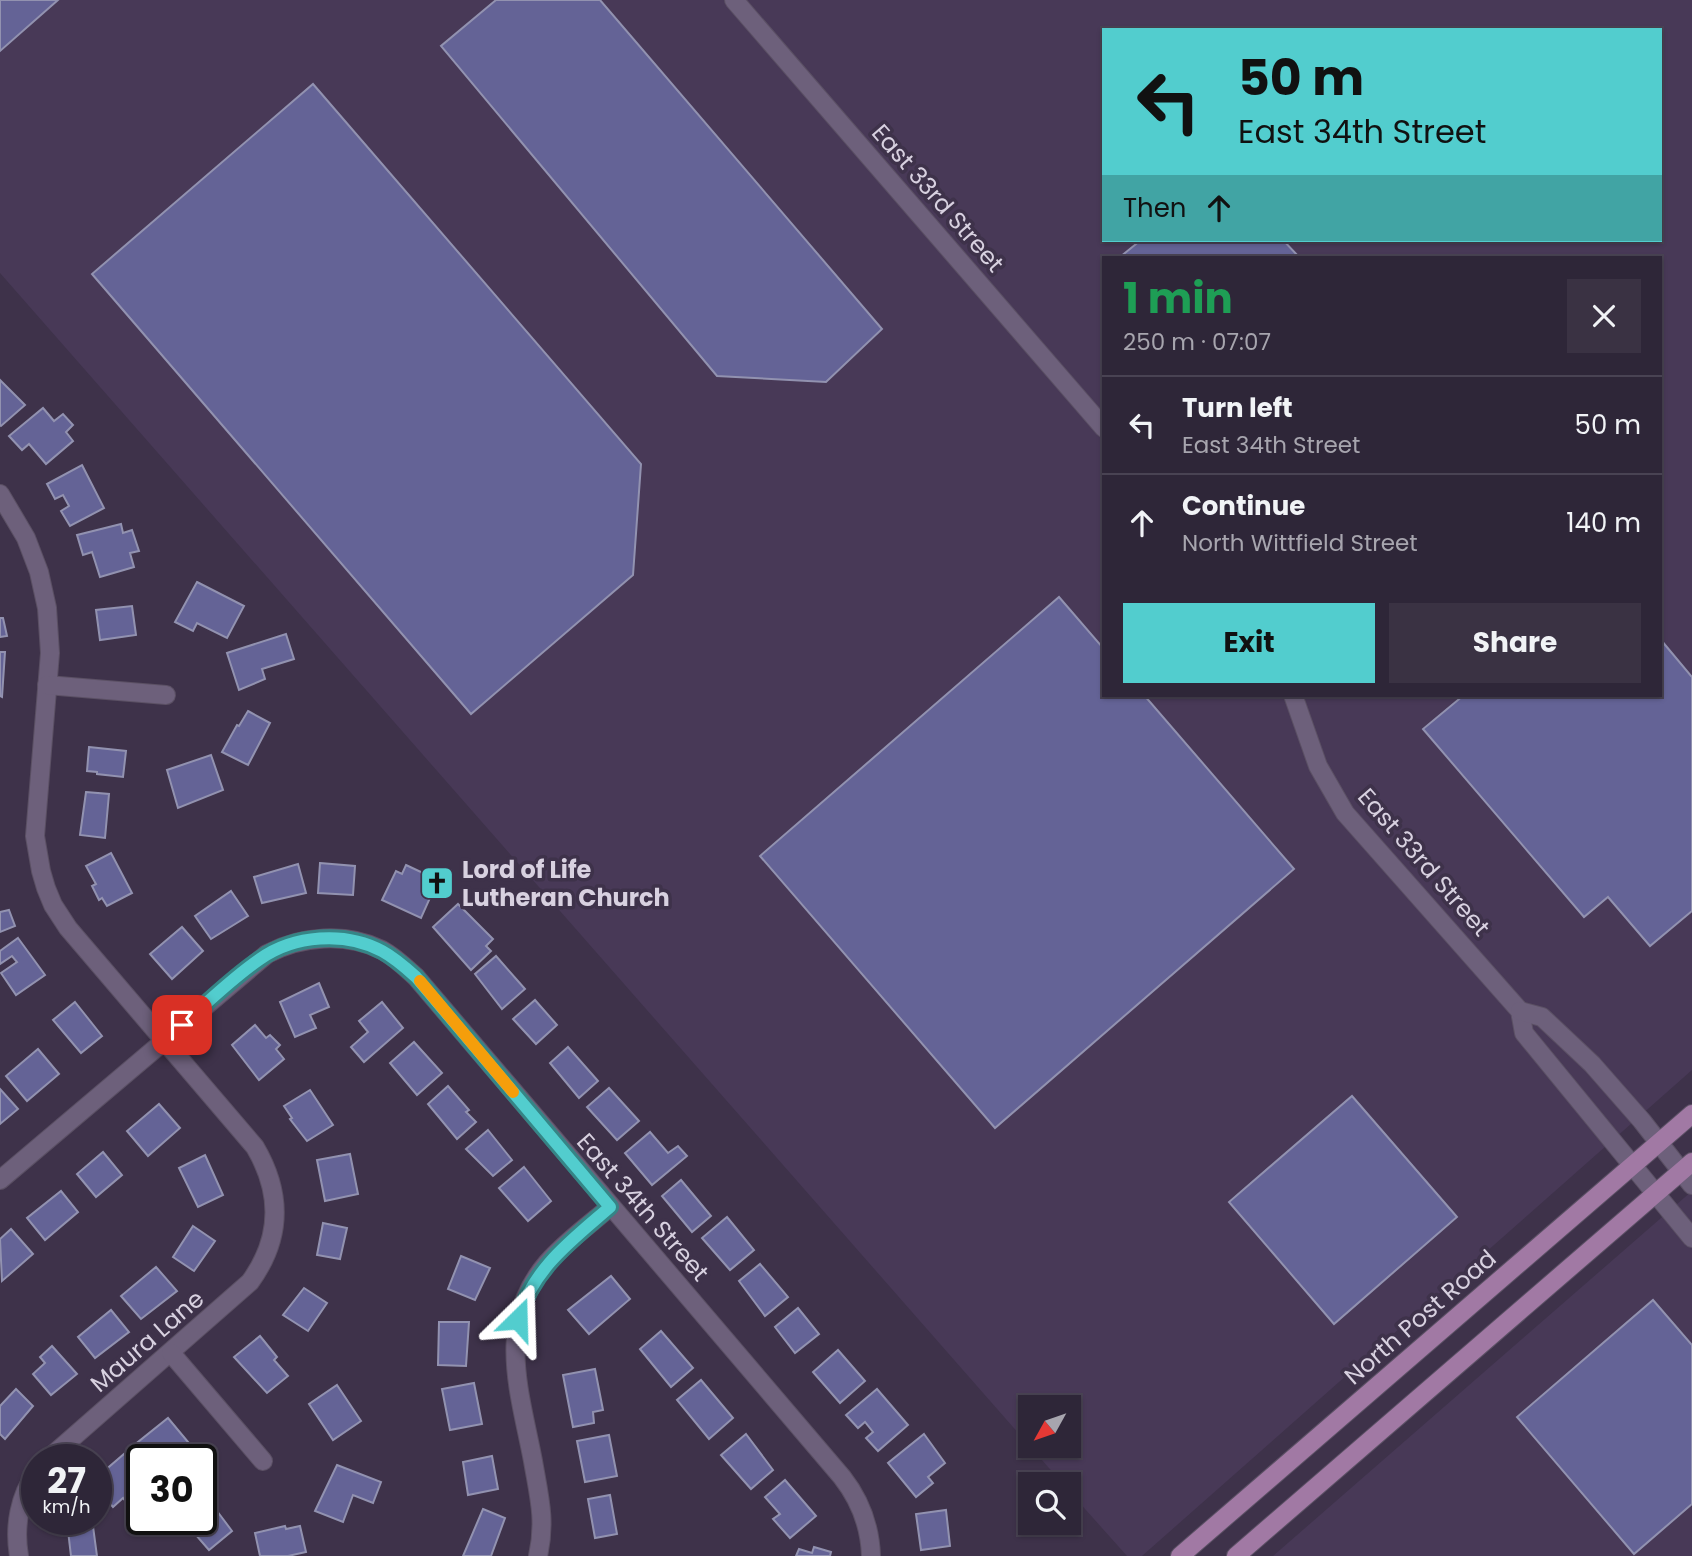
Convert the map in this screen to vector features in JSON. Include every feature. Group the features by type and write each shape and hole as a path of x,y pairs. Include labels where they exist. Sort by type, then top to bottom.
{"main road":[{"name":"North Post Road","path":"1180,1556 1692,1114"},
{"path":"1236,1556 1655,1194 1688,1173"}],"street":[{"name":"East 33rd Street","path":"734,0 1102,426"},
{"path":"0,494 26,538 43,590 50,644 34,836 41,871 53,905 68,928 164,1040"},
{"path":"47,685 166,695"},
{"name":"East 33rd Street","path":"1294,697 1318,766 1346,813 1520,1011 1524,1033 1692,1238"},
{"name":"East 34th Street","path":"0,1180 267,954 304,940 328,939 364,943 381,950 416,977 847,1484 865,1517 870,1556"},
{"name":"East 33rd Street","path":"1520,1011 1542,1017 1591,1064 1688,1173"},
{"name":"Maura Lane","path":"66,1444 244,1289 261,1267 268,1251 274,1225 274,1198 264,1163 250,1140 164,1040"},
{"path":"538,1556 543,1516 514,1363 518,1319 527,1293 547,1263 610,1207"},
{"path":"171,1353 264,1461"},
{"path":"19,1556 17,1531 21,1509"}],"shaded area":[{"path":"0,0 1692,0 1692,1070 1142,1556 1127,1556 1081,1504 1081,1472 1052,1472 1040,1458 1082,1458 1082,1395 1018,1395 1018,1433 0,273"},
{"path":"1692,1191 1692,1556 1273,1556"}],"building":[{"path":"0,0 58,0 0,51"},
{"path":"496,0 600,0 882,329 826,382 717,376 441,46"},
{"path":"313,84 641,464 633,575 471,714 92,274"},
{"path":"1139,242 1285,242 1298,256 1121,256"},
{"path":"0,380 25,405 1,426 0,425"},
{"path":"43,408 54,421 63,414 73,425 66,432 73,441 46,464 29,444 22,450 9,436"},
{"path":"82,465 104,508 70,526 61,511 69,506 63,495 55,499 47,484"},
{"path":"121,524 123,533 132,530 139,551 130,553 134,567 100,577 92,552 83,555 77,535"},
{"path":"197,582 244,606 227,638 197,623 193,631 175,622"},
{"path":"1059,597 1102,647 1102,697 1146,697 1294,869 995,1128 760,856"},
{"path":"132,606 136,635 100,640 96,610"},
{"path":"0,618 3,618 7,636 0,637"},
{"path":"286,634 294,659 262,669 265,679 239,690 227,653"},
{"path":"1662,641 1692,677 1692,911 1650,946 1608,897 1584,917 1423,729 1462,697 1662,697"},
{"path":"0,652 5,652 2,697 0,696"},
{"path":"248,711 270,723 248,765 222,752"},
{"path":"89,747 126,751 123,777 87,771"},
{"path":"211,755 223,790 178,808 167,770"},
{"path":"86,792 109,794 105,838 80,835"},
{"path":"111,853 132,893 107,906 102,898 99,900 92,886 96,884 86,866"},
{"path":"320,863 355,866 353,895 318,893"},
{"path":"298,864 306,893 262,903 254,877"},
{"path":"406,865 438,880 421,918 382,900 396,871 402,874"},
{"path":"231,891 248,916 211,939 195,916"},
{"path":"458,904 493,939 486,946 491,951 471,970 433,927"},
{"path":"9,910 15,926 0,932 0,912"},
{"path":"182,927 203,951 172,979 150,954"},
{"path":"18,938 45,975 16,995 1,973 17,962 12,956 0,964 0,951"},
{"path":"496,956 525,989 502,1009 475,974"},
{"path":"319,983 329,1007 310,1015 316,1028 295,1037 280,1002"},
{"path":"535,1000 557,1025 536,1044 513,1019"},
{"path":"75,1002 102,1036 81,1053 53,1020"},
{"path":"382,1002 403,1028 364,1062 351,1047 368,1032 359,1021"},
{"path":"255,1025 266,1038 270,1035 280,1045 276,1049 284,1059 259,1080 232,1045"},
{"path":"414,1042 442,1073 417,1095 390,1063"},
{"path":"568,1047 598,1081 579,1098 550,1063"},
{"path":"38,1049 59,1074 27,1101 6,1076"},
{"path":"448,1086 476,1122 457,1139 428,1104"},
{"path":"609,1088 639,1121 617,1140 587,1107"},
{"path":"0,1089 18,1109 0,1124"},
{"path":"310,1090 333,1125 307,1141 290,1119 292,1118 284,1106"},
{"path":"1352,1096 1457,1217 1334,1324 1229,1202"},
{"path":"159,1104 180,1128 148,1156 127,1131"},
{"path":"488,1130 512,1160 493,1176 466,1149"},
{"path":"650,1132 668,1153 678,1146 687,1156 652,1185 625,1153"},
{"path":"103,1152 122,1175 96,1197 77,1174"},
{"path":"350,1154 358,1194 325,1201 317,1160"},
{"path":"205,1155 223,1195 198,1207 179,1168"},
{"path":"524,1167 551,1201 528,1221 499,1188"},
{"path":"681,1180 711,1216 692,1232 662,1196"},
{"path":"61,1191 78,1212 45,1240 27,1218"},
{"path":"727,1217 754,1250 730,1270 702,1238"},
{"path":"323,1223 347,1228 340,1259 317,1255"},
{"path":"193,1226 215,1241 194,1271 173,1257"},
{"path":"11,1229 33,1254 2,1281 0,1239"},
{"path":"461,1256 490,1268 475,1300 448,1289"},
{"path":"760,1264 788,1297 765,1316 739,1281"},
{"path":"156,1267 177,1291 141,1319 121,1296"},
{"path":"611,1276 630,1299 589,1334 568,1310"},
{"path":"304,1288 327,1303 308,1331 283,1315"},
{"path":"1653,1300 1692,1345 1692,1504 1634,1554 1517,1417"},
{"path":"798,1308 819,1334 795,1353 775,1327"},
{"path":"111,1310 129,1332 95,1358 78,1337"},
{"path":"439,1322 469,1322 466,1366 438,1365"},
{"path":"661,1331 693,1368 671,1387 640,1349"},
{"path":"260,1336 277,1357 274,1360 288,1376 267,1393 234,1357"},
{"path":"52,1346 77,1374 51,1395 33,1374 45,1363 40,1357"},
{"path":"838,1350 865,1381 840,1403 813,1372"},
{"path":"595,1369 603,1410 593,1412 594,1423 573,1427 563,1375"},
{"path":"701,1380 733,1418 709,1439 677,1400"},
{"path":"474,1383 482,1424 450,1430 442,1389"},
{"path":"337,1385 361,1421 333,1440 309,1404"},
{"path":"16,1389 33,1406 5,1439 0,1434 0,1406"},
{"path":"877,1389 908,1425 878,1451 866,1438 873,1432 865,1422 858,1428 846,1415"},
{"path":"168,1418 188,1442 186,1444 136,1444"},
{"path":"746,1434 773,1470 751,1489 721,1455"},
{"path":"924,1434 945,1463 928,1477 933,1483 916,1497 888,1463"},
{"path":"609,1435 617,1476 585,1482 577,1441"},
{"path":"124,1454 126,1456 126,1502 123,1498 113,1507 112,1506 112,1464"},
{"path":"492,1456 498,1489 468,1495 463,1462"},
{"path":"337,1465 381,1482 373,1503 353,1495 343,1522 315,1511"},
{"path":"785,1480 816,1516 790,1538 773,1519 780,1514 765,1497"},
{"path":"610,1495 617,1534 595,1538 588,1499"},
{"path":"483,1509 505,1518 491,1556 463,1556"},
{"path":"946,1510 950,1546 921,1550 916,1514"},
{"path":"217,1511 232,1531 209,1550 196,1535 217,1535"},
{"path":"285,1526 286,1529 300,1526 306,1552 288,1556 260,1556 255,1533"},
{"path":"69,1535 94,1535 97,1556 71,1556"},
{"path":"814,1547 831,1552 830,1556 796,1556 799,1549 812,1553"}],"slow traffic":[{"path":"420,981 513,1092"}],"place":[{"name":"Lord of Life Lutheran Church","path":"437,883"}],"route":[{"path":"182,1025 259,959 289,944 313,939 337,939 364,943 396,959 416,977 610,1207 547,1263 527,1293 518,1319"}]}
